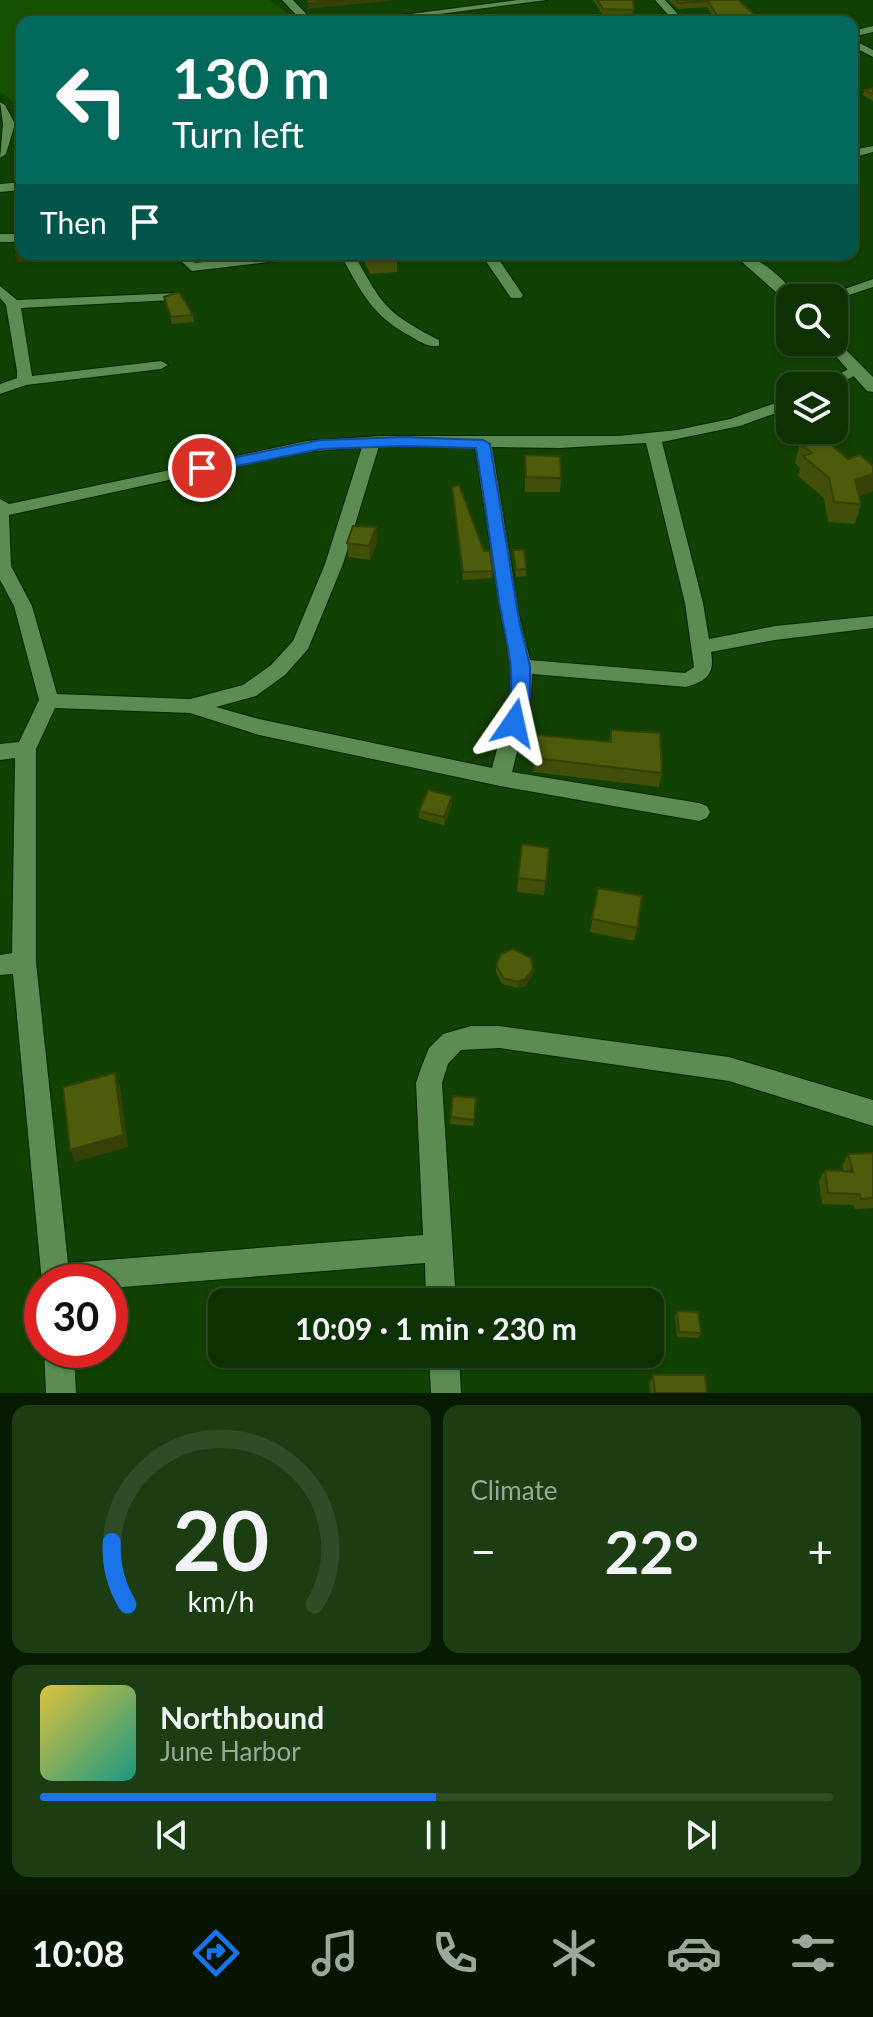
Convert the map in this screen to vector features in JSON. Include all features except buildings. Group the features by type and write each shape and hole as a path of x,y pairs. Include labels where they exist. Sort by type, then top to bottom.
{"street":[{"path":"287,0 303,16"},
{"path":"444,16 542,0"},
{"path":"660,0 675,16"},
{"path":"401,16 424,13 434,16"},
{"path":"0,105 9,124 0,154"},
{"path":"9,124 16,123"},
{"path":"186,260 192,267 252,260"},
{"path":"350,260 375,304 392,321 434,343"},
{"path":"492,260 516,295"},
{"path":"748,260 777,284"},
{"path":"848,291 873,283"},
{"path":"24,381 25,371 4,295 173,296"},
{"path":"844,356 873,387"},
{"path":"0,389 24,381 161,365"},
{"path":"848,373 856,369"},
{"path":"54,1264 12,964 26,749 49,700 11,605 2,566 1,507 294,449 372,442 483,444 653,439 729,423 776,408"},
{"path":"522,666 686,680 698,676 704,668 682,549 653,439"},
{"path":"49,700 76,704 190,706 249,691 278,670 301,644 334,564 372,442"},
{"path":"483,444 508,607 522,666 521,696 500,778"},
{"path":"702,647 775,633 873,622"},
{"path":"190,706 259,727 500,778 699,812"},
{"path":"0,752 26,749"},
{"path":"440,1288 429,1083 434,1060 446,1044 466,1036 499,1037 729,1069 873,1113"},
{"path":"128,1274 439,1248"},
{"path":"60,1368 61,1393"},
{"path":"445,1368 446,1393"}],"green space":[{"path":"0,0 270,0 290,16 16,16 16,109 0,92"}],"route":[{"path":"202,468 321,444 404,441 483,444 502,570 522,666 521,696 514,723"}]}
